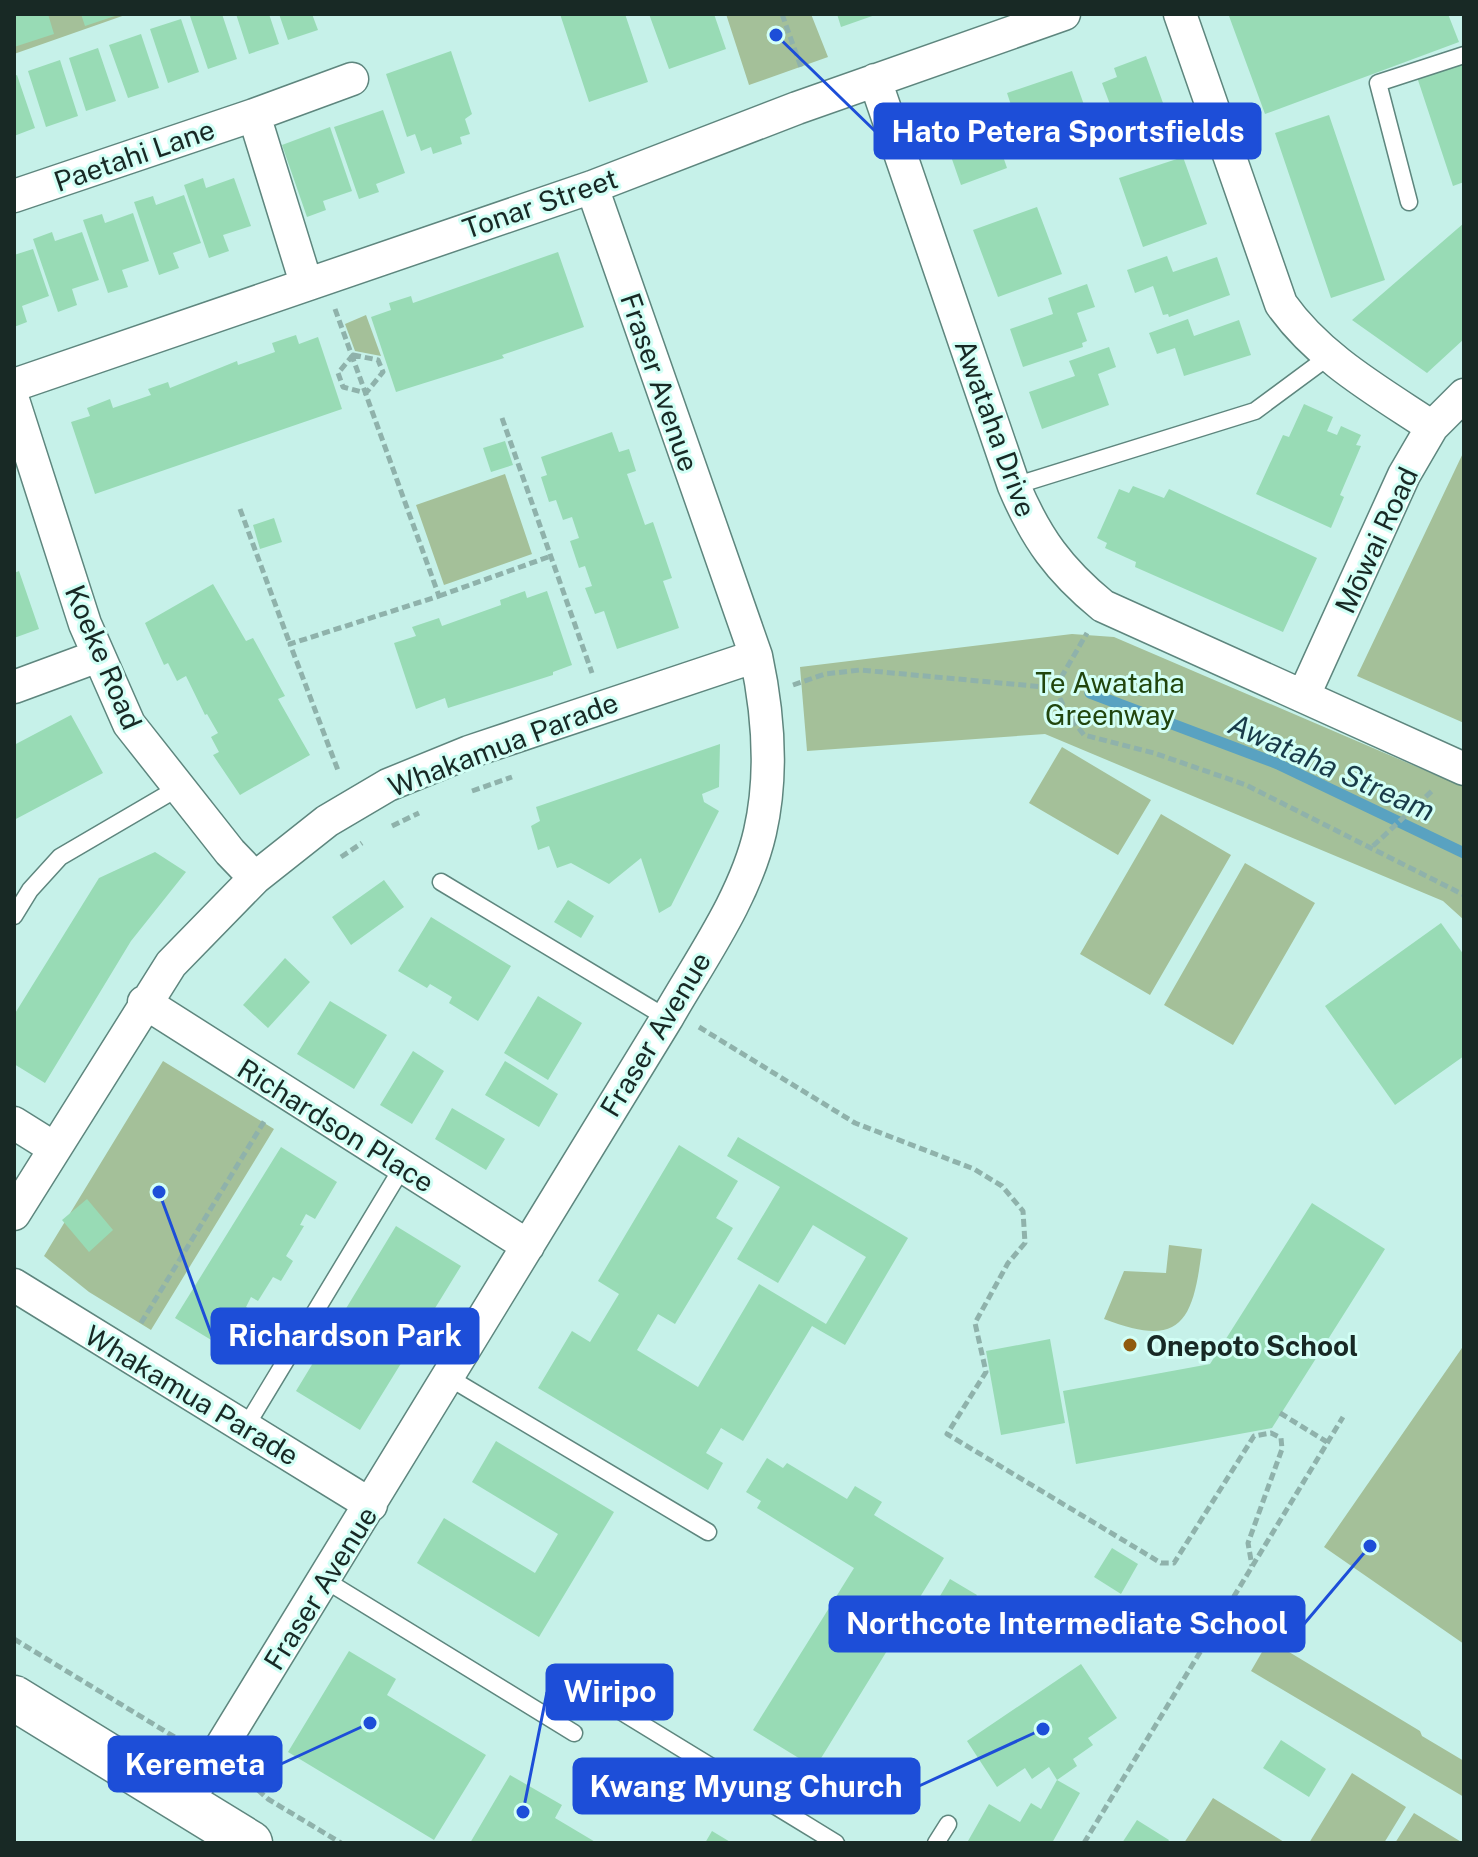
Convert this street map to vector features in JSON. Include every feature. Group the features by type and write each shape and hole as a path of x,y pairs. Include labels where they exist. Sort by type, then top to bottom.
{"main road":[{"path":"14,1698 250,1843"}],"street":[{"name":"Tonar Street","path":"14,385 592,187 875,80 1064,14"},
{"path":"1180,14 1267,273 1281,304 1300,331 1328,357 1432,427"},
{"name":"Paetahi Lane","path":"14,196 352,79"},
{"name":"Awataha Drive","path":"875,80 1014,486 1031,526 1068,578 1103,606 1464,769"},
{"path":"254,115 306,283"},
{"name":"Fraser Avenue","path":"186,1804 528,1246 678,1020 737,893 760,833 767,736 764,693 756,656 592,187"},
{"name":"Mōwai Road","path":"1304,695 1404,475 1432,427 1464,395"},
{"name":"Koeke Road","path":"14,403 98,656 129,724 178,788 255,878"},
{"path":"14,687 98,656"},
{"name":"Whakamua Parade","path":"14,1214 144,1002 201,930 255,878 327,821 388,785 469,752 756,656"},
{"name":"Richardson Place","path":"144,1002 528,1246"},
{"path":"14,1123 54,1148"},
{"name":"Whakamua Parade","path":"14,1285 371,1505"}],"lane":[{"path":"1409,202 1378,83 1464,55"},
{"path":"1014,486 1255,411 1328,357"},
{"path":"14,916 30,890 60,857 178,788"},
{"path":"441,882 678,1020"},
{"path":"245,1428 402,1168"},
{"path":"448,1377 708,1532"},
{"path":"325,1580 574,1733"},
{"path":"612,1706 836,1843"},
{"path":"936,1843 948,1824"}],"path":[{"path":"782,14 807,82"},
{"path":"335,308 439,596"},
{"path":"353,355 338,373 343,387 366,393"},
{"path":"353,355 378,360 383,372 366,393"},
{"path":"502,418 592,673"},
{"path":"240,509 339,773"},
{"path":"290,644 551,556"},
{"path":"1055,688 1103,606"},
{"path":"783,687 825,674 860,670 1055,688"},
{"path":"1055,688 1067,713 1084,735 1154,753 1246,785 1373,846 1464,895"},
{"path":"469,792 524,773"},
{"path":"1373,846 1430,792"},
{"path":"381,831 429,807"},
{"path":"331,863 369,839"},
{"path":"678,1020 855,1123 974,1169 1002,1186 1023,1211 1025,1243 1008,1263 975,1323 986,1372 947,1434 1161,1563 1174,1563 1254,1436 1271,1433 1281,1438 1282,1449 1248,1543 1252,1566"},
{"path":"139,1328 265,1120"},
{"path":"1280,1413 1327,1442"},
{"path":"1084,1843 1343,1417"},
{"path":"14,1639 188,1745"},
{"path":"243,1776 268,1799 341,1843"}],"green space":[{"path":"14,14 128,14 14,54"},
{"path":"726,14 811,14 828,57 749,85"},
{"path":"366,315 381,356 355,351 345,324"},
{"path":"1464,451 1464,723 1357,676"},
{"path":"505,474 532,554 444,585 416,505"},
{"name":"Te Awataha Greenway","path":"1072,634 1114,637 1464,787 1464,920 1443,901 1045,734 807,751 800,667"},
{"path":"1062,747 1151,800 1118,855 1029,803"},
{"path":"1161,814 1231,855 1150,995 1080,954"},
{"path":"1245,863 1315,903 1233,1045 1164,1005"},
{"path":"163,1061 274,1129 151,1330 89,1292 44,1256"},
{"path":"1169,1245 1202,1249 1194,1295 1188,1311 1179,1322 1167,1329 1151,1331 1104,1319 1124,1271 1166,1273"},
{"path":"1464,1345 1464,1644 1324,1547"},
{"path":"1269,1640 1464,1761 1464,1797 1251,1671"},
{"path":"1352,1773 1406,1807 1384,1843 1309,1843"},
{"path":"1213,1798 1284,1842 1184,1843"},
{"path":"1414,1813 1463,1843 1395,1843"}],"building":[{"path":"14,14 48,14 54,34 14,47"},
{"path":"81,14 118,14 118,15 85,26"},
{"path":"222,14 237,59 208,69 190,16"},
{"path":"236,14 269,14 279,44 249,54"},
{"path":"279,14 312,14 318,30 288,40"},
{"path":"560,14 625,14 648,82 589,102"},
{"path":"649,14 714,14 726,49 669,69"},
{"path":"837,14 878,14 841,27"},
{"path":"1448,14 1459,42 1265,114 1229,16"},
{"path":"181,19 199,72 168,83 150,29"},
{"path":"141,34 159,88 128,98 109,45"},
{"path":"98,48 116,101 86,111 69,58"},
{"path":"451,51 472,114 465,119 470,134 460,137 462,144 433,154 431,147 421,151 415,134 407,137 386,74"},
{"path":"1146,56 1167,114 1120,131 1102,83 1117,77 1114,68"},
{"path":"1464,59 1464,182 1453,186 1416,74"},
{"path":"60,60 78,116 46,127 28,71"},
{"path":"1072,71 1094,133 1028,156 1007,93"},
{"path":"17,75 35,128 14,136 14,76"},
{"path":"383,110 405,173 376,184 379,192 359,199 334,127"},
{"path":"973,114 977,126 991,121 1007,168 961,185 940,125"},
{"path":"1329,115 1385,280 1331,298 1275,133"},
{"path":"330,127 352,191 323,201 326,210 307,217 282,145"},
{"path":"1183,157 1207,224 1143,247 1119,178"},
{"path":"203,178 206,188 234,178 251,226 223,235 229,251 209,258 184,185"},
{"path":"184,195 201,243 173,253 179,268 159,275 134,202 153,196 156,205"},
{"path":"1037,207 1062,274 998,297 973,230"},
{"path":"133,213 149,261 122,270 128,287 108,293 83,220 102,214 105,223"},
{"path":"1464,223 1464,339 1427,373 1352,320"},
{"path":"52,232 55,241 82,232 99,280 72,289 77,305 58,312 33,239"},
{"path":"33,249 49,296 22,306 27,322 14,327 14,255"},
{"path":"558,252 584,327 502,355 504,358 396,392 371,317 391,310 389,303 411,296 413,303"},
{"path":"1167,256 1173,272 1217,257 1230,295 1169,317 1168,314 1163,315 1153,286 1135,293 1127,270"},
{"path":"1087,284 1095,307 1077,313 1087,341 1082,343 1083,347 1023,367 1010,329 1053,314 1048,298"},
{"path":"1188,319 1194,336 1239,320 1251,355 1184,376 1175,348 1157,354 1149,333"},
{"path":"296,335 299,344 318,337 342,409 95,494 71,422 90,416 87,408 110,399 113,408 151,395 148,389 168,382 170,388 237,361 238,365 275,352 272,343"},
{"path":"1109,347 1116,367 1098,374 1109,405 1042,429 1029,392 1075,376 1069,361"},
{"path":"1304,404 1333,417 1327,431 1337,435 1341,426 1361,435 1356,445 1361,446 1340,495 1344,497 1331,528 1256,494 1283,435 1289,437"},
{"path":"612,432 619,452 629,449 636,471 627,474 645,525 653,522 672,578 663,581 679,628 617,649 604,611 595,614 585,588 592,586 585,566 579,568 570,541 579,538 572,517 563,520 556,500 549,502 541,477 547,475 541,457"},
{"path":"505,441 513,465 491,472 483,448"},
{"path":"1133,486 1164,498 1169,489 1317,558 1283,632 1135,567 1136,562 1105,548 1107,543 1097,538 1119,489 1129,493"},
{"path":"274,518 282,542 260,549 253,525"},
{"path":"19,571 39,629 14,638 14,573"},
{"path":"213,584 246,641 253,638 285,696 278,699 310,755 240,795 213,755 219,752 211,737 218,733 205,715 186,676 177,681 168,663 164,665 145,623"},
{"path":"525,591 527,598 547,591 572,665 553,672 553,675 448,708 445,698 416,709 394,643 416,636 412,627 439,618 442,626 501,605 500,600"},
{"path":"71,715 103,773 14,820 14,745"},
{"path":"720,744 719,787 702,794 704,802 719,811 671,906 659,913 641,858 609,884 571,863 557,868 549,846 538,850 531,826 540,821 536,807"},
{"path":"155,852 186,872 131,941 45,1083 14,1064 14,1015 99,878"},
{"path":"384,880 404,907 351,945 332,917"},
{"path":"568,900 594,916 581,938 554,922"},
{"path":"431,917 511,966 478,1021 449,1003 452,997 430,984 427,988 398,971"},
{"path":"1441,923 1464,955 1464,1056 1395,1105 1325,1006"},
{"path":"285,958 310,982 268,1028 243,1005"},
{"path":"538,996 582,1023 548,1080 504,1053"},
{"path":"330,1001 387,1035 354,1089 297,1054"},
{"path":"413,1051 444,1071 412,1124 380,1105"},
{"path":"505,1061 558,1094 539,1127 485,1095"},
{"path":"452,1108 505,1139 486,1170 435,1139"},
{"path":"738,1137 908,1238 845,1345 812,1326 743,1441 721,1428 706,1453 723,1463 708,1490 538,1388 572,1331 590,1342 619,1294 598,1281 679,1145 738,1181 716,1218 733,1228 675,1324 658,1314 637,1350 698,1387 759,1284 826,1324 866,1257 813,1225 778,1283 737,1259 780,1187 727,1156"},
{"path":"281,1147 337,1182 315,1219 306,1214 300,1225 304,1226 286,1256 293,1261 281,1281 273,1277 258,1301 251,1297 246,1307 256,1313 231,1352 175,1318"},
{"path":"87,1199 113,1230 89,1252 62,1220"},
{"path":"1312,1203 1385,1249 1272,1428 1076,1464 1063,1391 1210,1364"},
{"path":"396,1226 461,1266 360,1430 296,1391"},
{"path":"1050,1339 1065,1423 1001,1435 986,1351"},
{"path":"496,1441 614,1512 539,1637 417,1563 444,1518 535,1573 558,1534 472,1482"},
{"path":"767,1458 783,1468 787,1463 847,1499 855,1486 882,1502 874,1515 944,1558 815,1768 753,1730 854,1568 757,1508 761,1501 746,1492"},
{"path":"1112,1548 1138,1564 1121,1594 1094,1577"},
{"path":"950,1579 977,1595 944,1651 917,1635"},
{"path":"349,1651 396,1679 387,1695 486,1755 434,1840 288,1752"},
{"path":"1081,1664 1117,1718 1088,1738 1093,1745 1073,1759 1077,1766 1057,1780 1049,1767 1032,1779 1025,1768 997,1787 967,1741"},
{"path":"1281,1740 1326,1769 1309,1797 1263,1768"},
{"path":"510,1775 562,1805 555,1818 597,1843 470,1843"},
{"path":"1057,1780 1080,1793 1052,1843 968,1841 989,1804 1020,1822 1031,1803 1041,1809"},
{"path":"1137,1820 1169,1840 1167,1843 1122,1843"},
{"path":"712,1831 732,1843 705,1843"}],"waterway":[{"name":"Awataha Stream","path":"1090,693 1278,764 1464,853"}],"place":[{"name":"Hato Petera Sportsfields","path":"776,35"},
{"name":"Richardson Park","path":"159,1192"},
{"name":"Onepoto School","path":"1130,1345"},
{"name":"Northcote Intermediate School","path":"1370,1546"},
{"name":"Keremeta","path":"370,1723"},
{"name":"Kwang Myung Church","path":"1043,1729"},
{"name":"Wiripo","path":"523,1812"}]}
